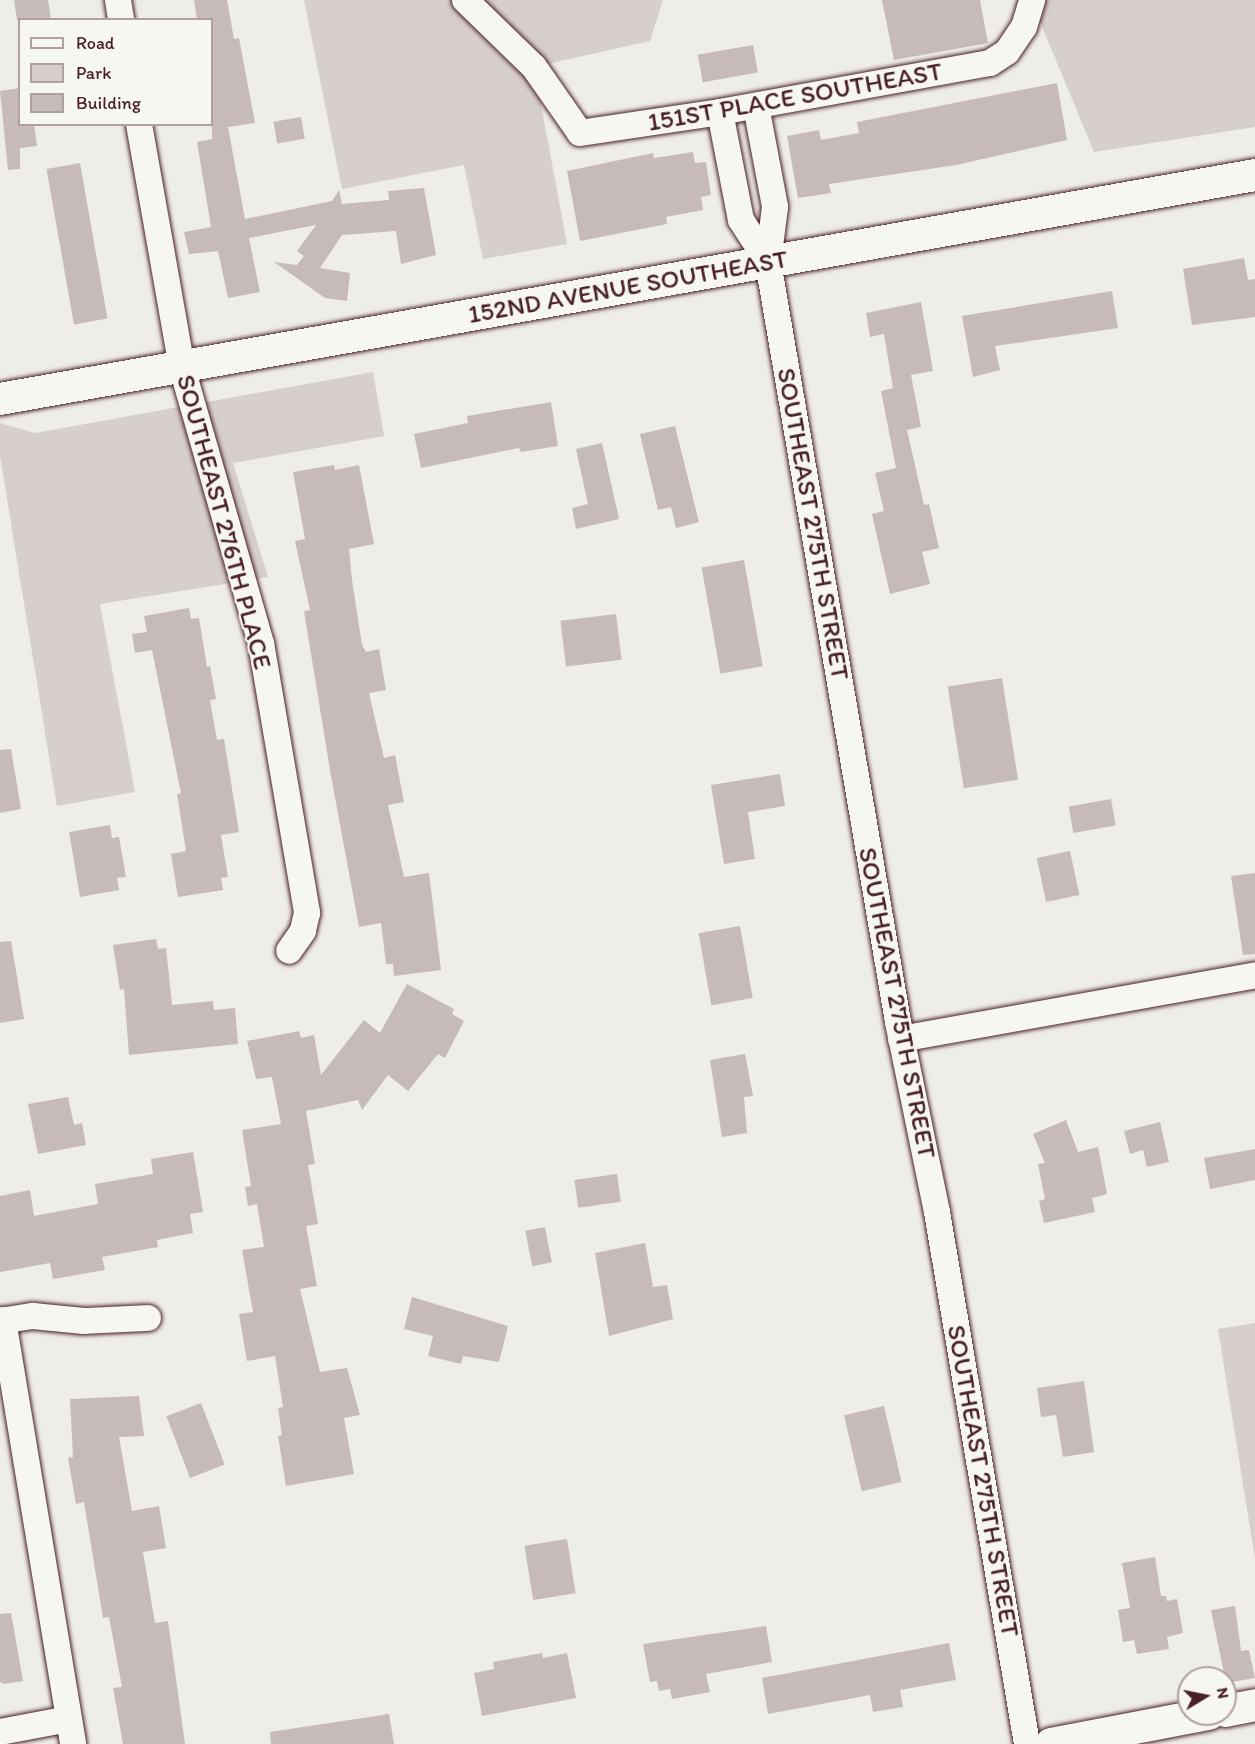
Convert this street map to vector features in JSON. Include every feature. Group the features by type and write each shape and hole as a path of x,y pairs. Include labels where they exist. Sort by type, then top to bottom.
{"street":[{"path":"118,0 121,18"},
{"name":"151ST PLACE SOUTHEAST","path":"465,0 534,67 580,132 756,106 990,63 1007,52 1024,27 1032,0"},
{"name":"SOUTHEAST 275TH STREET","path":"756,106 775,207 768,262 901,1039 938,1212 1028,1744"},
{"name":"SOUTHEAST 275TH STREET","path":"720,112 741,220 768,262"},
{"name":"SOUTHEAST 276TH PLACE","path":"140,126 182,368 261,643 307,913 303,931 289,951"},
{"name":"152ND AVENUE SOUTHEAST","path":"0,399 1255,175"},
{"path":"901,1039 1255,975"},
{"path":"73,1744 2,1321 33,1316 84,1321 148,1318"},
{"path":"1237,1709 1255,1705"},
{"path":"0,1732 69,1719"},
{"path":"1051,1744 1177,1720"}],"green space":[{"path":"304,0 663,0 650,41 534,67 567,244 483,259 464,165 342,189"},
{"path":"1031,0 1255,0 1255,127 1094,152"},
{"path":"373,372 384,436 233,463 268,577 100,604 135,792 57,806 0,456 0,423 35,433"},
{"path":"1255,1323 1255,1559 1218,1329"}],"building":[{"path":"14,0 48,0 51,18 18,18 17,20"},
{"path":"194,0 227,0 234,39 239,38 255,123 228,127 245,219 332,201 339,190 342,204 389,200 388,191 424,188 436,255 401,264 396,231 342,235 320,268 350,273 347,301 325,298 274,262 297,265 304,256 297,251 316,225 249,238 260,292 228,298 218,251 189,254 184,232 211,227 197,142 212,139 213,18 197,18"},
{"path":"882,0 980,0 988,43 894,60"},
{"path":"753,45 758,73 703,82 698,55"},
{"path":"1057,83 1067,140 956,165 829,184 831,193 798,198 787,136 819,130 821,140 859,133 857,122"},
{"path":"18,88 18,126 34,126 37,146 20,148 20,169 8,170 0,91"},
{"path":"301,117 305,139 277,144 273,122"},
{"path":"693,152 695,163 706,162 711,195 701,197 703,210 666,217 667,224 580,241 567,171 653,153 654,158"},
{"path":"80,163 107,319 74,325 47,169"},
{"path":"1244,258 1248,280 1255,279 1255,317 1192,325 1183,269"},
{"path":"1112,291 1118,328 995,346 1000,370 973,377 962,316"},
{"path":"921,302 933,371 911,375 921,427 907,430 924,505 929,504 939,548 922,552 930,584 890,594 872,514 884,511 875,473 896,468 881,391 893,388 884,334 870,337 866,313"},
{"path":"551,402 558,446 521,452 519,448 421,468 414,434 468,423 467,416"},
{"path":"675,426 699,522 676,528 671,507 658,510 640,434"},
{"path":"602,443 619,519 576,529 572,508 588,504 576,449"},
{"path":"334,465 335,470 359,465 374,544 349,549 352,580 362,645 366,652 379,649 386,690 369,693 384,758 395,755 404,802 388,805 404,877 429,873 441,970 394,976 393,964 386,964 381,923 359,927 304,611 310,610 295,541 305,539 293,472"},
{"path":"744,560 763,666 720,674 702,567"},
{"path":"189,608 191,619 199,618 207,667 210,666 216,699 210,700 217,740 224,739 239,832 221,835 228,877 221,878 223,890 178,897 171,854 186,851 177,794 181,793 152,650 135,653 132,634 147,632 144,616"},
{"path":"616,614 622,660 566,666 560,621"},
{"path":"1002,678 1018,780 964,788 948,687"},
{"path":"11,749 21,809 0,813 0,750"},
{"path":"780,774 785,806 748,812 755,859 724,864 711,785"},
{"path":"1111,799 1116,826 1073,833 1069,806"},
{"path":"110,825 112,838 119,837 126,877 117,878 119,890 80,897 69,832"},
{"path":"1070,851 1079,895 1046,902 1037,858"},
{"path":"1255,873 1255,954 1243,955 1231,876"},
{"path":"740,926 753,998 711,1005 699,933"},
{"path":"156,939 158,949 166,948 172,1005 213,1001 214,1010 235,1008 238,1044 129,1055 124,989 120,990 113,945"},
{"path":"11,941 24,1019 0,1023 0,942"},
{"path":"407,984 454,1009 452,1014 464,1021 445,1058 438,1054 408,1091 388,1075 362,1110 358,1100 306,1111 315,1164 308,1165 318,1224 306,1226 317,1286 300,1289 320,1372 347,1368 360,1415 344,1418 354,1474 286,1486 278,1436 282,1435 278,1408 283,1407 275,1356 247,1361 239,1314 253,1312 242,1250 264,1247 257,1204 248,1206 245,1187 251,1186 242,1130 281,1124 272,1077 256,1079 247,1041 299,1031 301,1038 314,1035 321,1075 364,1020 380,1033"},
{"path":"745,1054 753,1096 744,1097 747,1133 722,1137 710,1060"},
{"path":"68,1097 74,1125 82,1123 86,1145 38,1154 28,1104"},
{"path":"1066,1120 1078,1152 1098,1147 1107,1194 1092,1198 1095,1212 1044,1223 1039,1201 1045,1199 1038,1164 1045,1163 1033,1134"},
{"path":"1160,1122 1169,1162 1147,1167 1143,1150 1130,1154 1124,1131"},
{"path":"1255,1149 1255,1180 1210,1189 1204,1158"},
{"path":"193,1152 203,1212 190,1214 193,1233 157,1240 158,1247 102,1257 105,1270 53,1279 50,1263 0,1272 0,1196 30,1190 34,1216 98,1204 95,1184 153,1174 151,1159"},
{"path":"617,1174 621,1202 578,1208 574,1180"},
{"path":"545,1227 552,1262 532,1266 525,1231"},
{"path":"645,1243 653,1287 667,1285 673,1319 609,1336 595,1253"},
{"path":"412,1297 508,1326 499,1362 463,1356 461,1364 428,1356 433,1336 404,1329"},
{"path":"1084,1381 1094,1452 1063,1457 1056,1415 1041,1417 1037,1388"},
{"path":"139,1396 144,1436 119,1437 132,1511 159,1506 166,1548 143,1552 155,1623 168,1621 185,1744 123,1744 113,1688 122,1687 109,1617 103,1618 84,1502 76,1504 68,1458 73,1457 70,1399"},
{"path":"201,1403 225,1465 190,1478 166,1416"},
{"path":"884,1406 902,1482 862,1491 844,1415"},
{"path":"567,1539 576,1593 533,1600 525,1546"},
{"path":"1155,1557 1161,1596 1166,1596 1167,1601 1177,1599 1183,1633 1167,1637 1169,1649 1137,1654 1134,1640 1123,1642 1118,1610 1130,1608 1122,1563"},
{"path":"1235,1606 1241,1651 1249,1650 1255,1678 1237,1681 1237,1666 1223,1666 1211,1610"},
{"path":"11,1613 23,1681 4,1684 0,1682 0,1614"},
{"path":"766,1626 772,1662 706,1674 710,1692 672,1699 670,1689 659,1691 657,1681 650,1682 643,1644"},
{"path":"949,1643 956,1680 900,1690 903,1707 873,1712 870,1695 768,1714 762,1678"},
{"path":"542,1653 543,1658 567,1653 576,1698 482,1716 474,1673 494,1669 493,1662"},
{"path":"389,1714 394,1744 271,1744 270,1732"}]}
